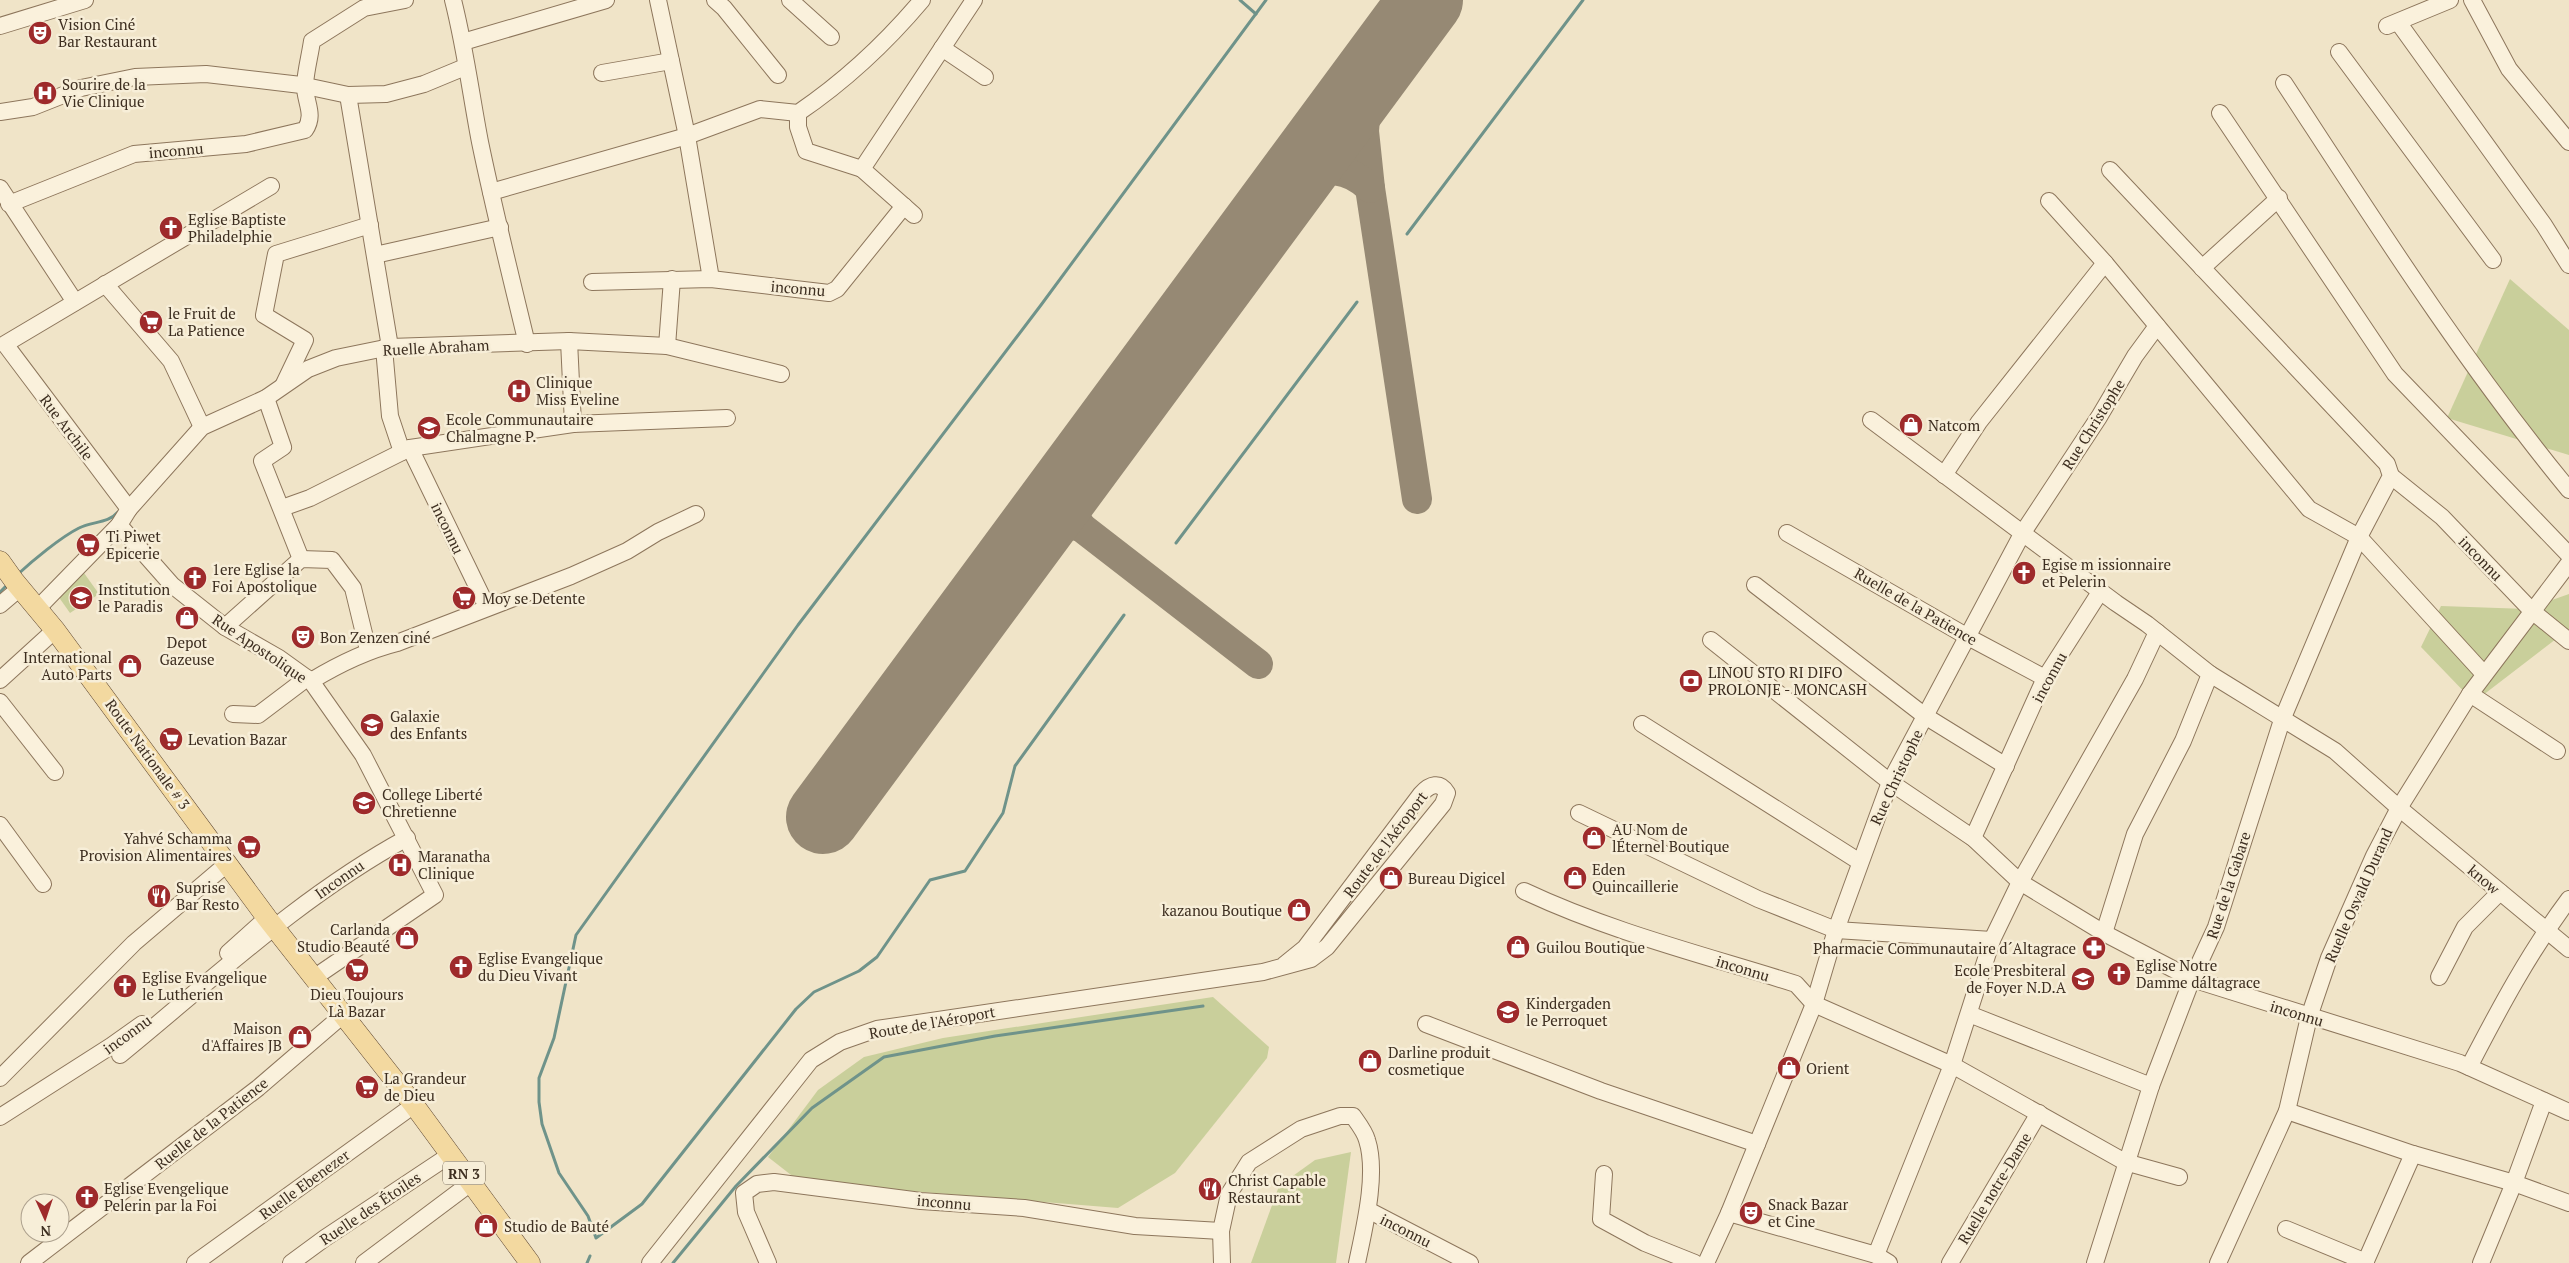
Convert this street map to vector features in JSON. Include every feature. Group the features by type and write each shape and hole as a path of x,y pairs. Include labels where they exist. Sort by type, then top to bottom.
{"main road":[{"name":"Route Nationale # 3","path":"11,577 56,630 272,923 472,1182 530,1263"}],"street":[{"path":"0,26 48,5 85,0"},
{"name":"inconnu","path":"9,204 134,154 246,144 305,130 310,124 311,114 305,86 312,41 364,8 404,0"},
{"path":"453,0 464,42 465,67 490,192 527,344"},
{"path":"464,42 606,0"},
{"path":"658,0 687,136 711,279"},
{"path":"790,0 831,37"},
{"path":"490,192 687,136 760,110 798,114 826,94 890,38 922,0"},
{"path":"862,169 974,0"},
{"path":"2450,0 2392,24 2544,225 2569,265"},
{"path":"2472,0 2510,70 2569,142"},
{"path":"725,3 778,75"},
{"path":"942,48 985,77"},
{"path":"2339,52 2493,260"},
{"path":"602,73 671,61"},
{"path":"0,112 33,107 81,88 135,77 206,74 305,86 348,95 386,94 424,84 465,67"},
{"path":"2284,82 2426,301 2518,428 2569,490"},
{"name":"inconnu","path":"348,95 375,255 387,348 390,416 487,608"},
{"path":"2220,113 2279,198 2395,374 2569,555"},
{"name":"inconnu","path":"592,282 711,279 829,293 837,289 909,210 862,169 806,151 798,127 798,114"},
{"path":"2110,170 2388,464 2391,476"},
{"path":"0,188 75,302 271,186"},
{"path":"2202,268 2279,198"},
{"path":"2049,200 2104,262 2309,508 2359,538 2484,674"},
{"path":"283,386 305,340 264,315 276,254 370,225"},
{"path":"375,255 500,227"},
{"path":"1944,475 1979,422 2104,262"},
{"path":"667,346 672,279"},
{"path":"105,284 171,361 202,427"},
{"name":"Rue Archile","path":"75,302 5,344 126,506"},
{"name":"Rue Christophe","path":"1706,1263 1729,1213 1814,1004 1836,930 1890,782 2022,534 2099,417 2135,356 2157,326"},
{"path":"569,341 573,424"},
{"name":"Ruelle Abraham","path":"37,609 119,524 126,506 202,427 266,398 308,369 336,358 387,348 569,341 667,346 781,374"},
{"path":"266,398 283,447 262,461 301,559"},
{"path":"282,508 310,498 406,450 573,424 726,418"},
{"path":"1871,420 2116,604 2152,628 2210,674 2335,751 2399,808"},
{"name":"inconnu","path":"2391,476 2442,517 2532,611 2569,642"},
{"name":"Rue de la Gabare","path":"2095,1263 2125,1162 2151,1086 2192,980 2216,927 2282,720 2359,538 2391,476"},
{"path":"234,714 258,715 309,680 368,650 397,643 571,576 627,551 658,532 696,514"},
{"name":"Rue Apostolique","path":"119,524 172,585 225,627 279,658 309,680 364,755 435,895 314,977"},
{"name":"Ruelle de la Patience","path":"1787,533 1968,637 2045,678"},
{"path":"225,627 301,559 332,560 353,588 368,650"},
{"name":"Ruelle Osvald Durand","path":"2218,1263 2287,1111 2309,1017 2329,958 2353,901 2399,808 2470,694 2569,563"},
{"path":"0,605 11,577"},
{"path":"1755,585 1924,716 2006,766"},
{"name":"inconnu","path":"1973,838 2045,678 2100,592"},
{"path":"1729,1213 1882,1259 1952,1066 1992,940 2020,882 2135,679 2152,628"},
{"path":"0,680 56,630"},
{"name":"inconnu","path":"1711,640 1890,782 1973,838 2020,882 2104,934 2192,980 2469,1067 2569,1112"},
{"path":"2104,934 2135,834 2184,741 2210,674"},
{"path":"2470,694 2557,751"},
{"path":"0,702 55,772"},
{"path":"1642,724 1860,862"},
{"name":"Route de l'Aéroport","path":"650,1263 811,1060 840,1042 877,1029 1263,972 1311,958 1327,947 1443,804 1447,793 1444,787 1439,784 1432,785 1421,794 1305,948 1284,965"},
{"name":"know","path":"2399,808 2569,949"},
{"path":"1579,812 1758,899 1836,930 1992,940"},
{"path":"0,825 43,884"},
{"name":"Inconnu","path":"272,923 368,859 407,838"},
{"path":"0,1078 134,943 228,863"},
{"name":"inconnu","path":"1524,891 1573,914 1621,931 1796,984 1814,1004 1952,1066 2125,1162 2178,1177"},
{"path":"2439,977 2465,926 2500,892"},
{"path":"2469,1067 2498,1011 2545,931 2569,899"},
{"name":"inconnu","path":"120,1056 272,923"},
{"name":"inconnu","path":"0,1117 112,1046 272,923"},
{"path":"1969,1014 2151,1086"},
{"name":"Ruelle de la Patience","path":"29,1263 258,1088 343,1015"},
{"path":"1426,1024 1601,1091 1757,1144"},
{"path":"2481,1263 2514,1183 2544,1101"},
{"name":"Ruelle Ebenezer","path":"195,1263 414,1106"},
{"path":"2287,1111 2413,1154 2514,1183 2569,1204"},
{"name":"Ruelle notre-Dame","path":"1950,1263 2039,1113"},
{"path":"1222,1263 1221,1231 1229,1194 1249,1162 1302,1129 1340,1116 1353,1116 1367,1140 1370,1171 1368,1210 1357,1263"},
{"path":"2286,1229 2366,1263 2413,1154"},
{"name":"Ruelle des Étoiles","path":"291,1263 325,1238 450,1155"},
{"path":"1604,1174 1600,1219 1645,1242 1695,1263"},
{"path":"364,1263 472,1182"},
{"name":"inconnu","path":"768,1263 746,1212 744,1193 757,1184 774,1182 921,1200 1024,1208 1135,1226 1221,1231"},
{"name":"inconnu","path":"1368,1210 1470,1263"}],"green space":[{"path":"2510,279 2569,330 2569,455 2447,418"},
{"path":"84,573 99,594 70,613 58,596"},
{"path":"2569,594 2569,629 2474,702 2421,647 2441,606 2527,609"},
{"path":"1213,997 1269,1047 1267,1058 1175,1173 1118,1208 800,1182 768,1157 818,1090 864,1057 943,1038"},
{"path":"1351,1152 1336,1263 1251,1263 1279,1186 1315,1160"}],"waterway":[{"path":"1240,0 1256,14"},
{"path":"1124,615 1015,766 1003,813 965,871 930,880 877,957 859,971 814,992 796,1009 642,1204 596,1238 588,1216 559,1173 542,1124 539,1102 539,1078 554,1038 576,935 798,625 1041,305 1266,0"},
{"path":"1407,234 1583,0"},
{"path":"1176,543 1357,302"},
{"path":"17,575 72,532 84,526 110,519 118,512"},
{"path":"0,592 7,585"},
{"path":"673,1263 736,1186 812,1108 884,1057 995,1036 1203,1006"},
{"path":"587,1263 590,1256"}],"taxiway":[{"path":"1368,78 1364,131 1370,188 1417,499"},
{"path":"1296,176 1316,171 1335,170 1353,176 1370,188"},
{"path":"1073,478 1068,506 1081,527"},
{"path":"1031,534 1061,522 1081,527 1258,664"}],"runway":[{"path":"823,817 1426,0"}],"place":[{"name":"Vision Ciné Bar Restaurant","path":"40,33"},
{"name":"Sourire de la Vie Clinique","path":"45,93"},
{"name":"Eglise Baptiste Philadelphie","path":"171,228"},
{"name":"le Fruit de La Patience","path":"151,322"},
{"name":"Clinique Miss Eveline","path":"519,391"},
{"name":"Natcom","path":"1911,425"},
{"name":"Ecole Communautaire Chalmagne P.","path":"429,428"},
{"name":"Ti Piwet Epicerie","path":"88,545"},
{"name":"Egise m issionnaire et Pelerin","path":"2024,573"},
{"name":"1ere Eglise la Foi Apostolique","path":"195,578"},
{"name":"Institution le Paradis","path":"81,598"},
{"name":"Moy se Detente","path":"464,598"},
{"name":"Depot Gazeuse","path":"187,618"},
{"name":"Bon Zenzen ciné","path":"303,637"},
{"name":"International Auto Parts","path":"130,666"},
{"name":"LINOU STO RI DIFO PROLONJE - MONCASH","path":"1691,681"},
{"name":"Galaxie des Enfants","path":"372,725"},
{"name":"Levation Bazar","path":"171,739"},
{"name":"College Liberté Chretienne","path":"364,803"},
{"name":"AU Nom de lÉternel Boutique","path":"1594,838"},
{"name":"Yahvé Schamma Provision Alimentaires","path":"249,847"},
{"name":"Maranatha Clinique","path":"400,865"},
{"name":"Bureau Digicel","path":"1391,878"},
{"name":"Eden Quincaillerie","path":"1575,878"},
{"name":"Suprise Bar Resto","path":"159,896"},
{"name":"kazanou Boutique","path":"1299,910"},
{"name":"Carlanda Studio Beauté","path":"407,938"},
{"name":"Guilou Boutique","path":"1518,947"},
{"name":"Pharmacie Communautaire d´Altagrace","path":"2094,948"},
{"name":"Eglise Evangelique du Dieu Vivant","path":"461,967"},
{"name":"Dieu Toujours Là Bazar","path":"357,970"},
{"name":"Eglise Notre Damme dáltagrace","path":"2119,974"},
{"name":"Ecole Presbiteral de Foyer N.D.A","path":"2083,979"},
{"name":"Eglise Evangelique le Lutherien","path":"125,986"},
{"name":"Kindergaden le Perroquet","path":"1508,1012"},
{"name":"Maison d'Affaires JB","path":"300,1037"},
{"name":"Darline produit cosmetique","path":"1370,1061"},
{"name":"Orient","path":"1789,1068"},
{"name":"La Grandeur de Dieu","path":"367,1087"},
{"name":"Christ Capable Restaurant","path":"1210,1189"},
{"name":"Eglise Evengelique Pelerin par la Foi","path":"87,1197"},
{"name":"Snack Bazar et Cine","path":"1751,1213"},
{"name":"Studio de Bauté","path":"486,1226"}]}
